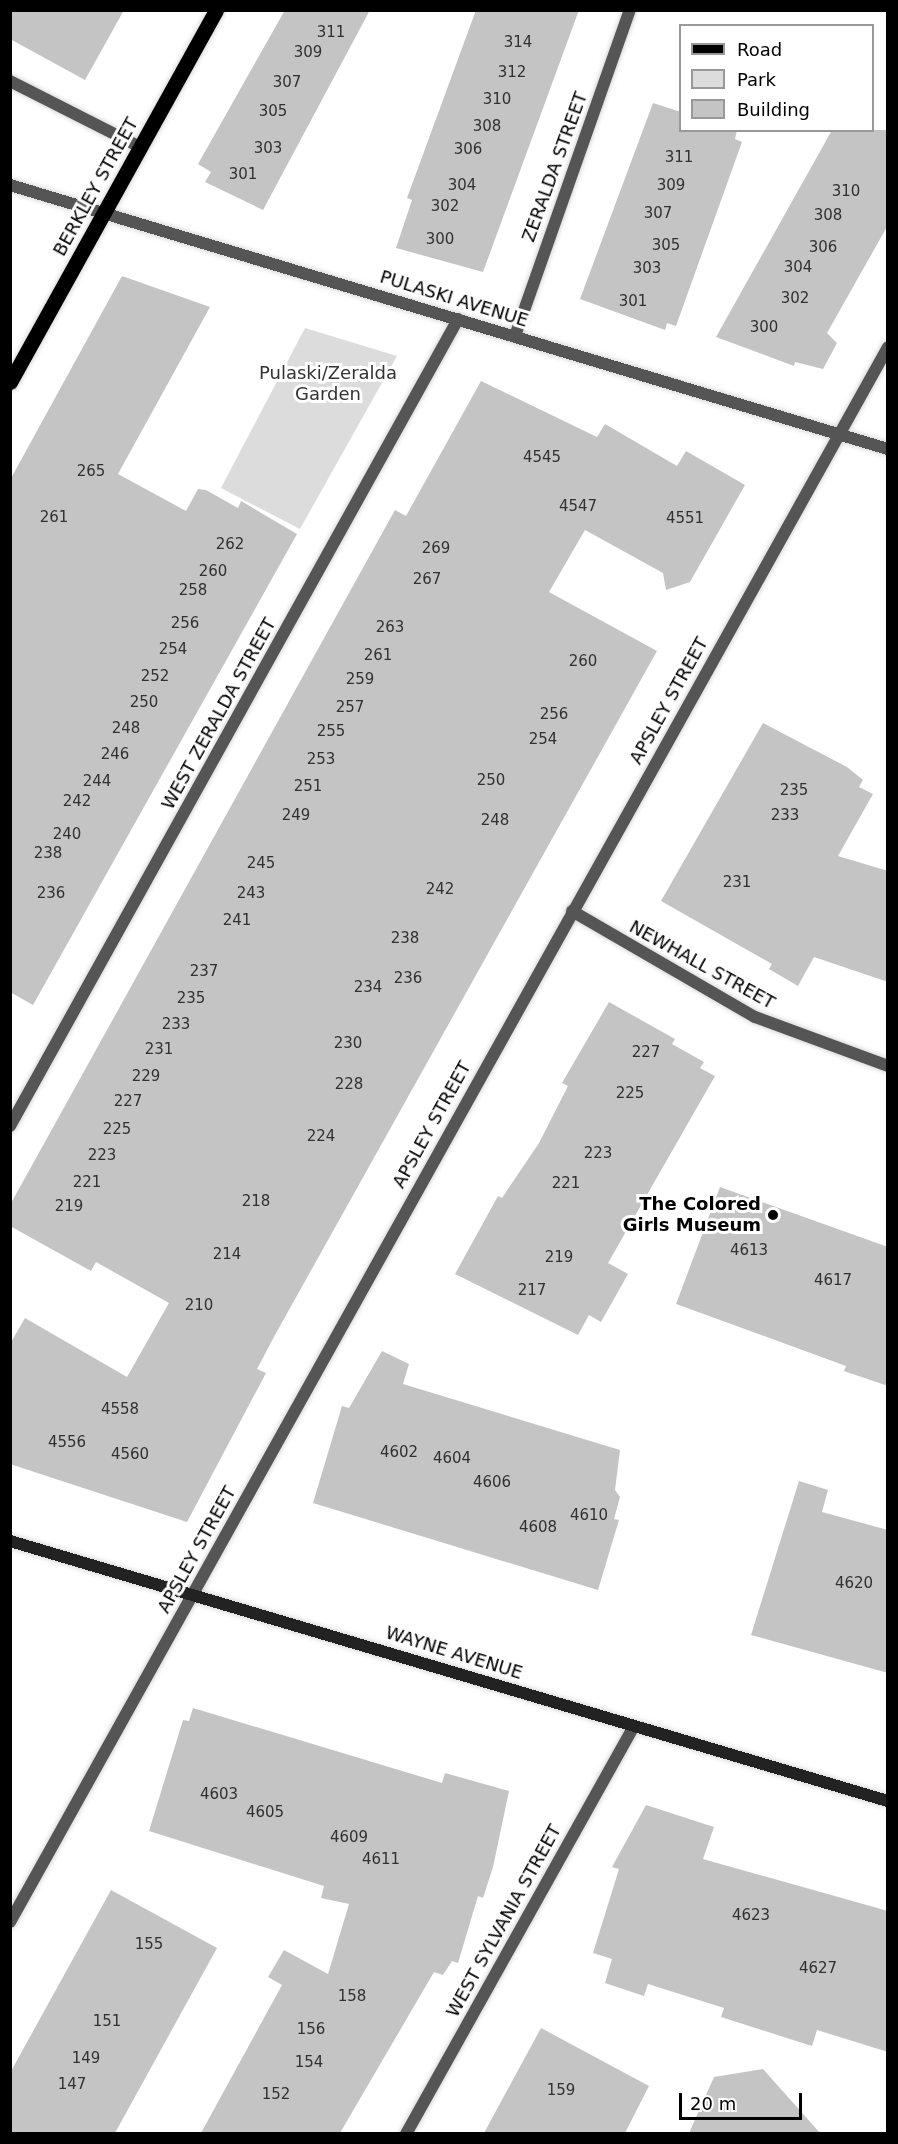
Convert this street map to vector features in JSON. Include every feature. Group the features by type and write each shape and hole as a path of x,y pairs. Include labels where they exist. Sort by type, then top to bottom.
{"main road":[{"name":"BERKLEY STREET","path":"10,382 216,10"},
{"name":"WAYNE AVENUE","path":"10,1541 888,1801"}],"street":[{"name":"ZERALDA STREET","path":"514,336 630,10"},
{"path":"10,81 140,147"},
{"name":"PULASKI AVENUE","path":"10,185 888,450"},
{"name":"WEST ZERALDA STREET","path":"10,1126 459,320"},
{"name":"APSLEY STREET","path":"10,1922 888,347"},
{"name":"NEWHALL STREET","path":"572,911 755,1017 888,1066"},
{"name":"WEST SYLVANIA STREET","path":"406,2133 634,1725"}],"green space":[{"name":"Pulaski/Zeralda Garden","path":"305,328 397,356 300,529 221,488"}],"building":[{"path":"10,10 124,10 85,80 10,39"},
{"path":"285,10 370,10 263,210 205,182 211,172 198,164"},
{"path":"476,10 579,10 483,272 396,248 412,200 407,198"},
{"path":"653,103 679,111 679,132 737,132 735,139 742,142 676,326 667,323 665,330 580,299"},
{"path":"888,130 888,225 827,333 837,343 823,369 795,362 794,366 716,337 831,132"},
{"path":"122,276 210,307 118,474 186,511 198,489 206,490 238,508 241,501 297,534 33,1005 10,992 10,480"},
{"path":"481,381 597,437 605,424 677,466 686,451 745,485 690,582 666,590 663,573 585,530 549,592 657,651 275,1335 257,1369 266,1373 187,1522 10,1464 10,1344 25,1318 127,1377 169,1303 96,1262 91,1271 10,1226 10,1205 395,510 406,516"},
{"path":"763,723 847,767 863,780 859,787 873,794 838,856 888,871 888,982 814,957 798,986 769,969 772,964 661,901"},
{"path":"609,1002 675,1039 672,1044 704,1062 700,1068 715,1076 608,1263 628,1274 601,1322 589,1315 578,1335 455,1274 498,1196 502,1198 539,1143 568,1086 562,1083"},
{"path":"720,1187 888,1247 888,1386 844,1371 846,1366 676,1304"},
{"path":"382,1351 409,1364 403,1384 620,1450 615,1490 620,1497 614,1519 619,1520 598,1590 313,1503 342,1406 349,1408"},
{"path":"799,1481 828,1490 822,1512 888,1530 888,1673 751,1635"},
{"path":"193,1708 442,1783 445,1773 509,1791 493,1867 483,1898 478,1896 458,1963 452,1961 443,1975 434,1972 340,2133 201,2133 282,1985 268,1977 284,1950 328,1974 349,1904 321,1898 324,1886 149,1831 183,1720 189,1721"},
{"path":"646,1805 714,1827 703,1859 888,1911 888,2052 817,2030 812,2046 721,2017 724,2008 648,1984 644,1996 605,1983 612,1959 593,1953 619,1869 612,1867"},
{"path":"111,1890 217,1948 115,2133 10,2133 10,2073"},
{"path":"541,2028 649,2086 625,2133 484,2133"},
{"path":"763,2069 820,2133 689,2133 714,2077"}],"place":[{"name":"The Colored Girls Museum","path":"773,1215"}]}
